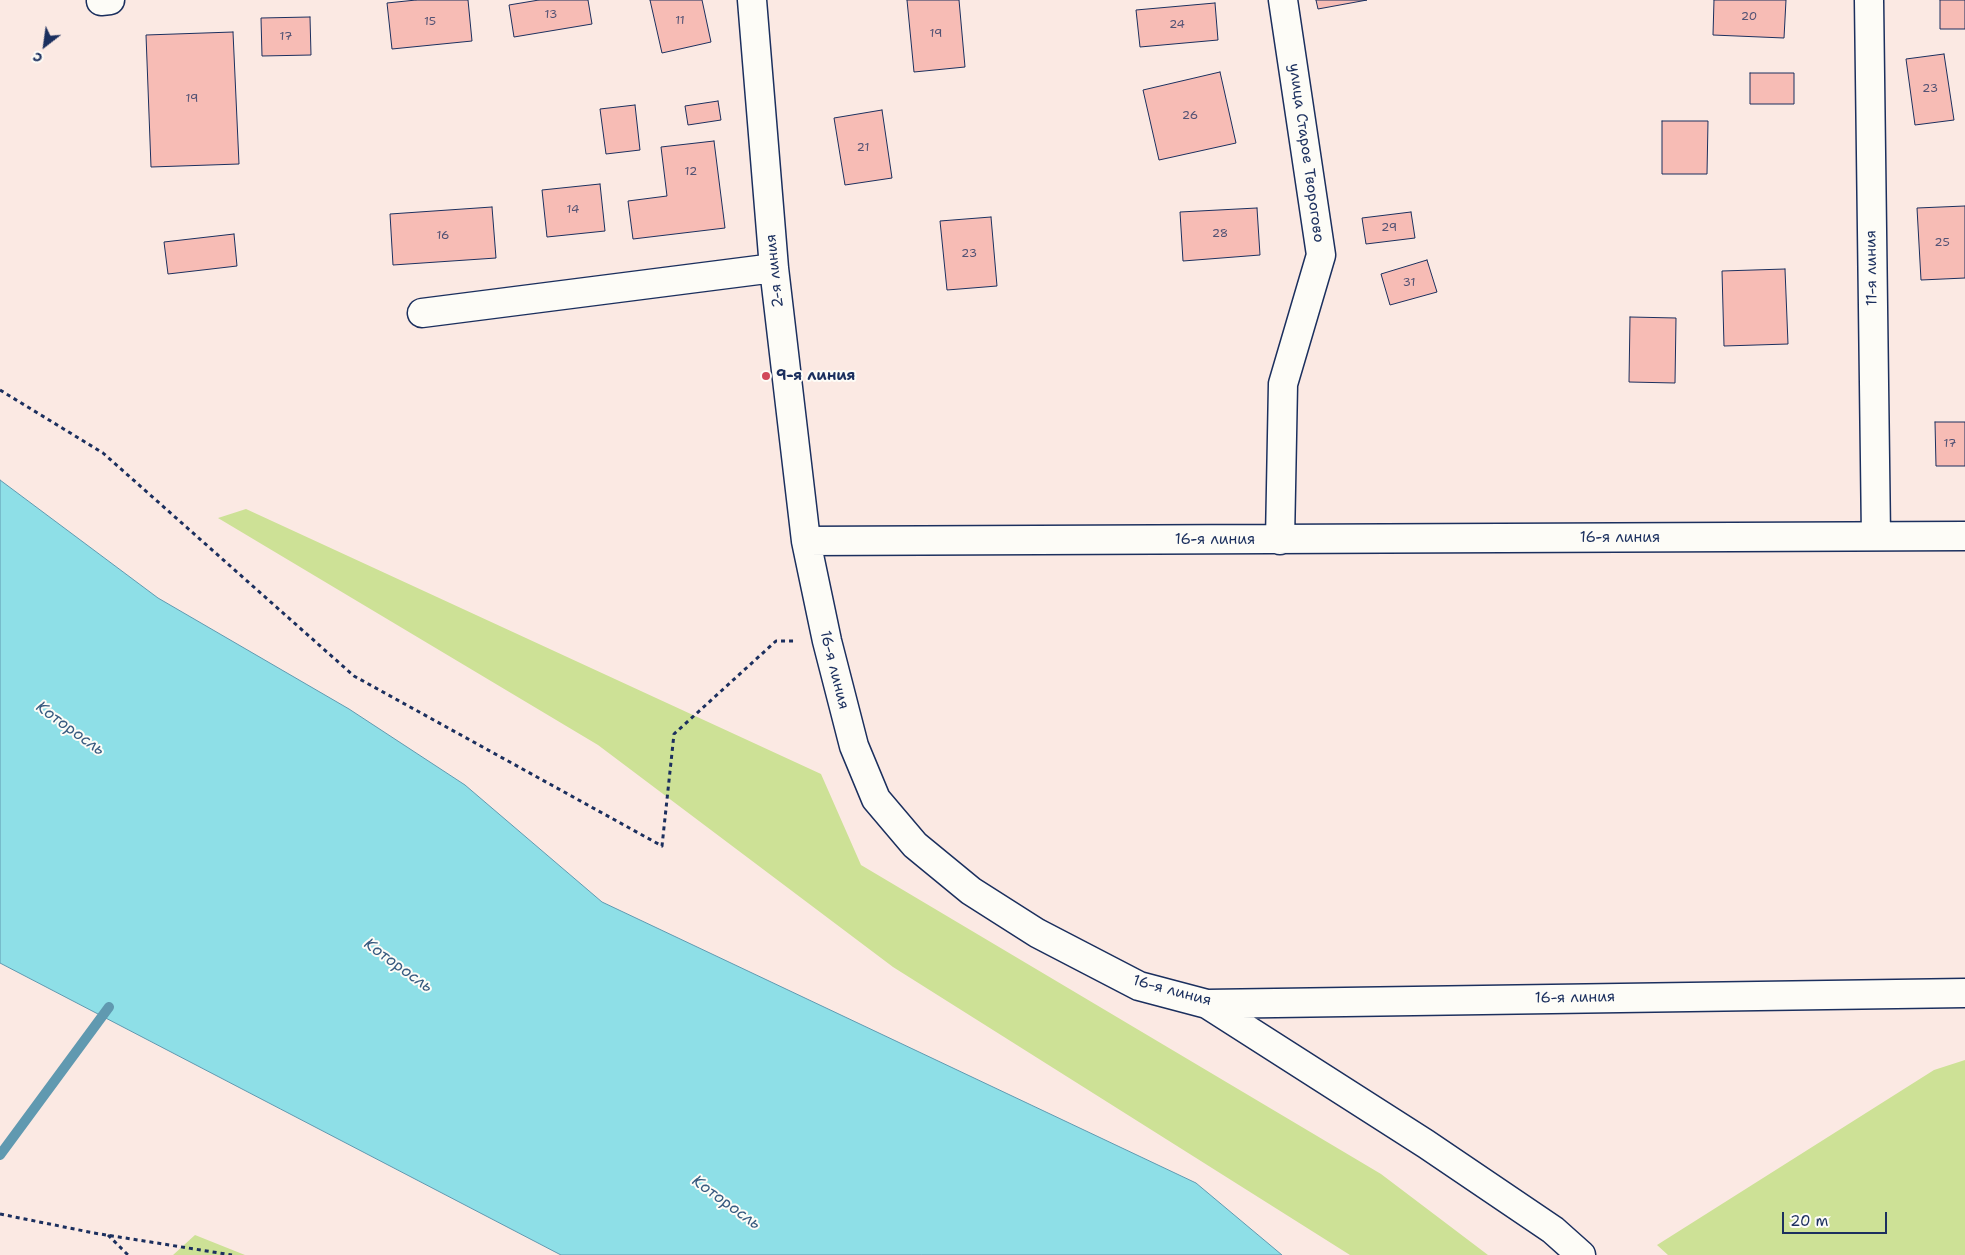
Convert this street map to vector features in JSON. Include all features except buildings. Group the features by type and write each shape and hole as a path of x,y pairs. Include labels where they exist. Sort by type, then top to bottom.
{"street":[{"name":"2-я линия","path":"752,0 774,268 806,542"},
{"name":"улица Старое Творогово","path":"1280,540 1283,384 1321,255 1283,0"},
{"name":"11-я линия","path":"1869,0 1876,536"},
{"path":"422,313 774,268"},
{"name":"16-я линия","path":"1965,536 806,542 827,642 854,746 876,799 915,845 971,891 1037,934 1139,986 1207,1004 1965,993"},
{"path":"1207,1004 1434,1150 1553,1230 1581,1255"}],"path":[{"path":"0,390 103,453 354,676 662,846 674,734 776,641 827,642"},
{"path":"0,1214 108,1235 232,1255"},
{"path":"108,1235 128,1255"}],"green space":[{"path":"246,509 821,774 861,865 1381,1174 1488,1255 1350,1255 893,967 598,745 218,518"},
{"path":"1965,1060 1965,1255 1668,1255 1657,1245 1934,1070"},
{"path":"195,1235 245,1255 173,1255"}],"water":[{"name":"Которосль","path":"0,480 158,598 349,709 465,785 602,902 1196,1183 1282,1255 561,1255 0,963"}],"waterway":[{"path":"0,1155 109,1007"}],"place":[{"name":"9-я линия","path":"766,376"}]}
